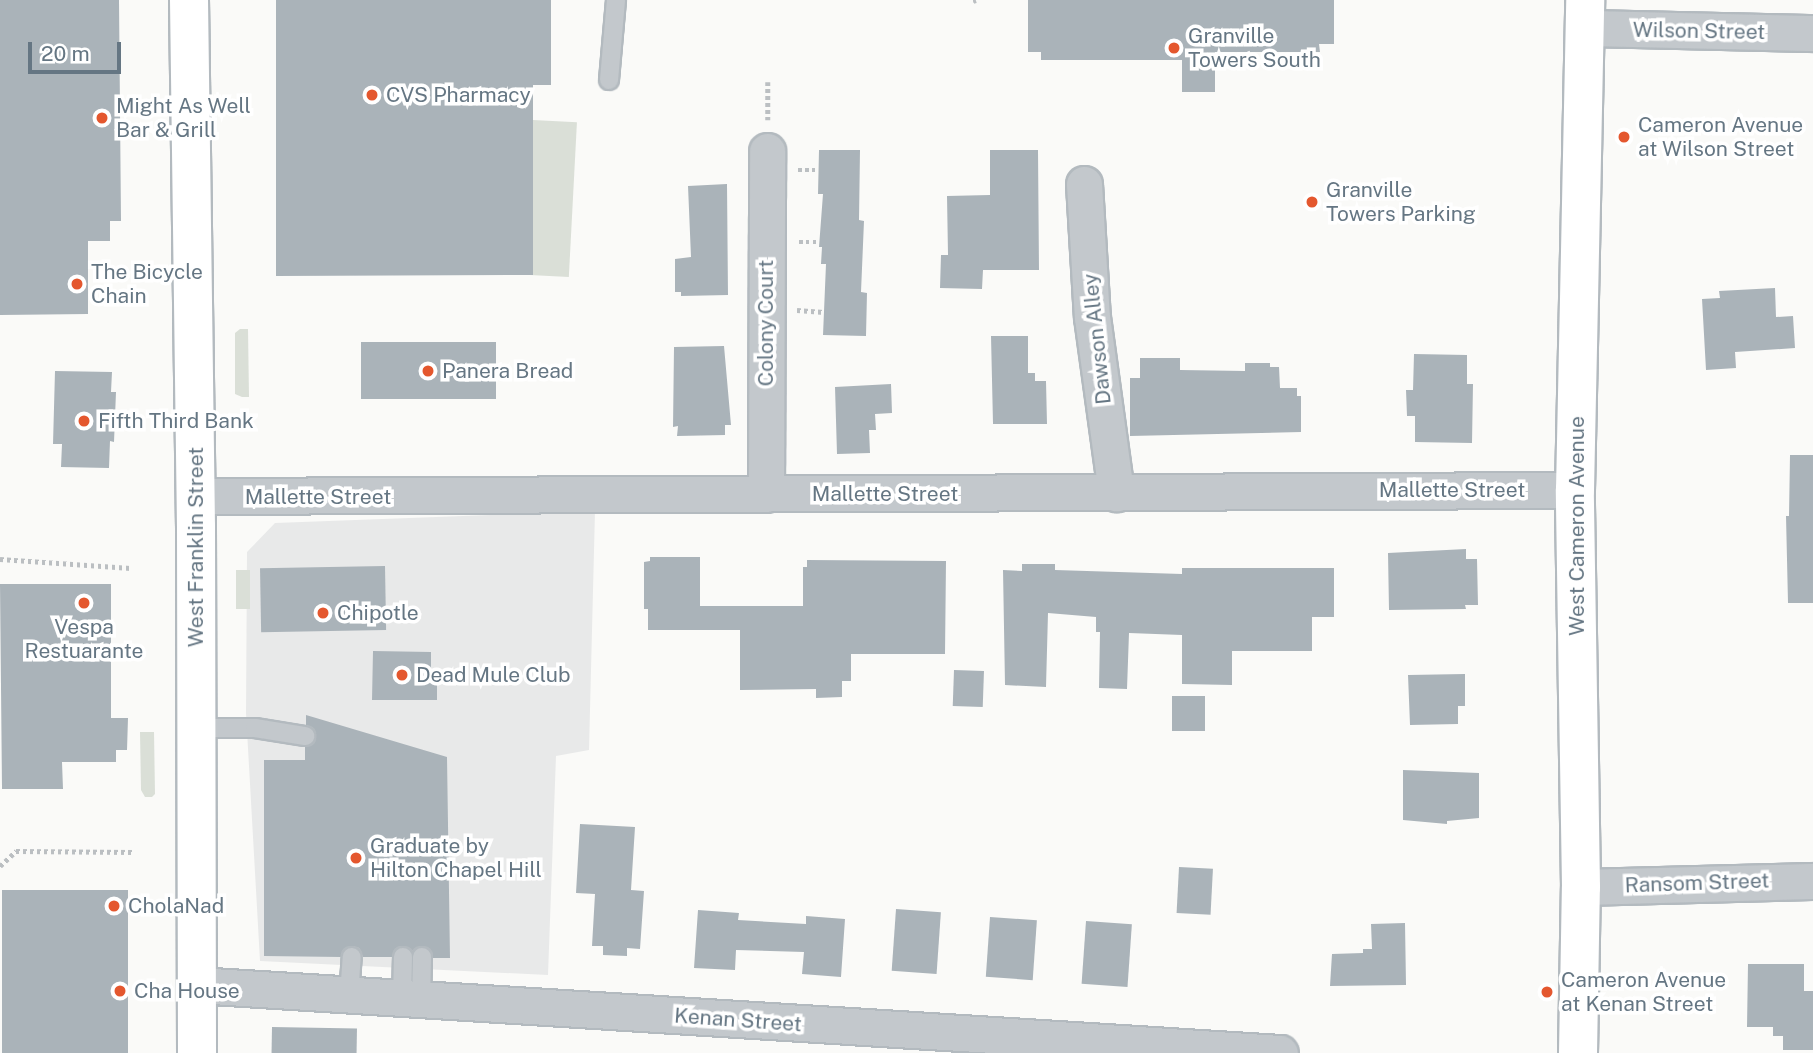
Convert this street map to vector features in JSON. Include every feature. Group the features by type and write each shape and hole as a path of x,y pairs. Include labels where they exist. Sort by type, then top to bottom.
{"main road":[{"name":"West Franklin Street","path":"189,0 195,496 197,1053"},
{"name":"West Cameron Avenue","path":"1578,1053 1581,887 1575,490 1585,14"}],"street":[{"name":"Wilson Street","path":"1585,14 1813,33"},
{"name":"Colony Court","path":"766,151 766,494"},
{"name":"Dawson Alley","path":"1084,184 1092,317 1116,493"},
{"name":"Mallette Street","path":"195,496 1575,490"},
{"name":"Ransom Street","path":"1581,887 1813,881"},
{"name":"Kenan Street","path":"196,985 1280,1053"}],"lane":[{"path":"609,80 616,0"},
{"path":"195,728 255,728 305,736"},
{"path":"349,996 352,957"},
{"path":"403,957 411,1000"},
{"path":"411,1000 422,957"}],"path":[{"path":"0,559 131,568"},
{"path":"0,866 16,851 133,852"}],"shaded area":[{"path":"533,120 577,122 569,277 525,275"},
{"path":"240,329 248,329 249,397 235,394 235,333"},
{"path":"595,511 589,750 556,756 548,975 260,961 246,713 247,552 275,523"},
{"path":"236,570 250,570 250,609 236,609"},
{"path":"140,732 154,732 155,794 152,797 145,797 141,790"}],"building":[{"path":"0,0 119,0 121,221 110,221 110,241 88,241 88,314 0,315"},
{"path":"276,0 551,0 551,85 533,85 533,275 276,276"},
{"name":"Granville Towers South","path":"1028,0 1334,0 1334,44 1319,44 1320,52 1215,52 1215,92 1182,92 1182,60 1041,60 1041,52 1028,52"},
{"path":"819,150 860,150 859,220 864,221 861,292 867,293 866,336 823,335 826,264 821,264 822,247 819,247 823,194 818,194"},
{"path":"990,150 1038,150 1039,270 983,270 982,289 940,288 941,255 948,255 947,196 990,195"},
{"path":"727,184 728,295 681,296 681,292 675,292 675,259 691,257 688,186"},
{"path":"1775,288 1776,317 1793,316 1795,348 1735,352 1736,368 1706,370 1702,299 1720,298 1719,291"},
{"path":"991,336 1028,336 1028,373 1035,373 1035,381 1046,381 1047,424 993,424"},
{"name":"Panera Bread","path":"361,342 496,342 496,399 361,399"},
{"path":"724,346 731,425 725,425 725,435 677,436 678,426 673,427 674,347"},
{"path":"1414,354 1467,355 1467,384 1473,384 1472,443 1415,442 1415,416 1407,416 1406,390 1413,390"},
{"path":"1140,358 1180,358 1180,370 1245,371 1245,363 1270,363 1270,367 1279,367 1280,388 1297,388 1297,396 1301,396 1301,432 1130,436 1130,378 1140,378"},
{"name":"Fifth Third Bank","path":"55,371 112,372 111,392 116,392 114,442 110,441 109,468 61,467 62,444 53,444"},
{"path":"891,384 892,413 875,414 876,430 869,430 870,453 837,454 835,387"},
{"path":"1790,455 1813,455 1813,603 1788,603 1786,516 1789,516"},
{"path":"1466,549 1466,559 1477,559 1478,605 1465,605 1466,609 1389,610 1388,553"},
{"path":"650,557 700,557 700,606 803,606 803,567 807,567 807,560 946,561 945,654 851,654 851,681 842,681 842,697 816,698 816,689 740,690 740,630 648,630 648,609 644,609 644,562 650,561"},
{"path":"1022,564 1055,564 1055,570 1182,574 1182,568 1334,568 1334,617 1312,617 1312,651 1232,651 1232,685 1182,684 1182,635 1129,633 1127,689 1099,688 1100,632 1096,632 1096,617 1048,613 1046,687 1005,685 1003,570 1022,571"},
{"name":"Chipotle","path":"385,566 386,630 261,632 260,568"},
{"path":"0,584 111,584 111,718 128,718 127,750 116,750 116,762 62,762 63,789 2,789"},
{"name":"Dead Mule Club","path":"373,651 431,652 431,677 437,677 437,700 372,700"},
{"path":"954,670 984,671 983,707 953,706"},
{"path":"1465,674 1465,706 1458,706 1458,724 1410,725 1408,675"},
{"path":"1172,696 1205,696 1205,731 1172,731"},
{"name":"Graduate by Hilton Chapel Hill","path":"306,715 447,757 450,958 433,958 428,948 422,946 412,951 404,946 398,947 392,957 363,957 359,948 352,946 343,950 341,957 264,956 264,760 305,760 305,747 313,744 316,737 313,728 306,725"},
{"path":"1403,770 1479,773 1479,818 1447,821 1447,824 1403,820"},
{"path":"580,824 635,827 631,890 644,891 640,949 627,948 627,956 603,955 603,946 592,946 595,894 576,893"},
{"path":"1179,867 1213,869 1211,915 1177,913"},
{"path":"2,890 128,890 128,1053 2,1053"},
{"path":"896,909 941,912 937,974 892,971"},
{"path":"698,910 739,913 738,920 806,924 806,916 845,919 841,977 802,974 804,952 736,950 735,970 694,968"},
{"path":"990,917 1037,920 1033,980 986,977"},
{"path":"1086,921 1132,924 1127,987 1082,984"},
{"path":"1405,923 1406,985 1330,986 1332,954 1363,953 1363,949 1372,949 1371,924"},
{"path":"1748,964 1804,964 1804,991 1813,991 1813,1050 1783,1050 1783,1036 1773,1036 1773,1027 1747,1027"},
{"path":"272,1027 357,1028 357,1053 272,1053"}],"place":[{"name":"Granville Towers South","path":"1174,48"},
{"name":"CVS Pharmacy","path":"372,95"},
{"name":"Might As Well Bar & Grill","path":"102,118"},
{"name":"Cameron Avenue at Wilson Street","path":"1624,137"},
{"name":"Granville Towers Parking","path":"1312,202"},
{"name":"The Bicycle Chain","path":"77,284"},
{"name":"Panera Bread","path":"428,371"},
{"name":"Fifth Third Bank","path":"84,421"},
{"name":"Vespa Restuarante","path":"84,603"},
{"name":"Chipotle","path":"323,613"},
{"name":"Dead Mule Club","path":"402,675"},
{"name":"Graduate by Hilton Chapel Hill","path":"356,858"},
{"name":"CholaNad","path":"114,906"},
{"name":"Cha House","path":"120,991"},
{"name":"Cameron Avenue at Kenan Street","path":"1547,992"}]}
